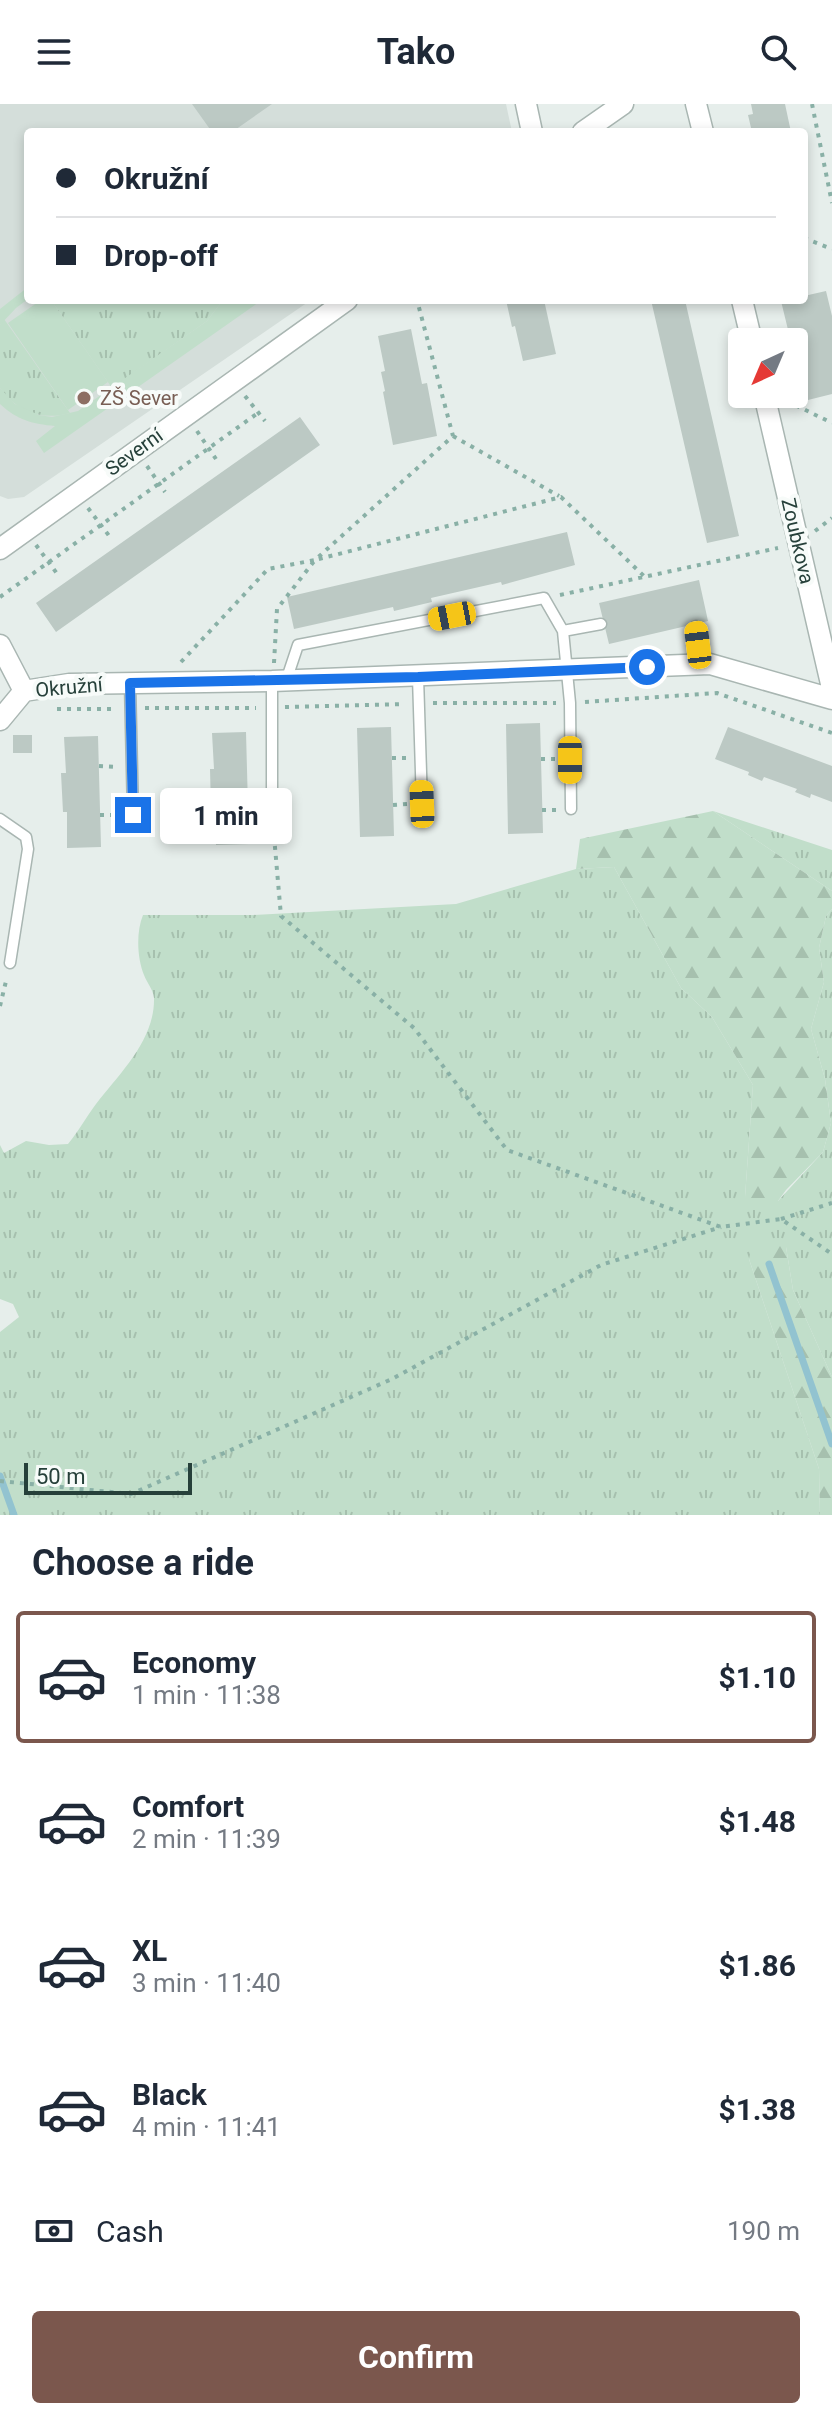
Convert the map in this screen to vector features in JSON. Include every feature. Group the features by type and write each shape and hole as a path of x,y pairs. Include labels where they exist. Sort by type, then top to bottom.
{"street":[{"path":"526,104 531,128"},
{"path":"589,128 623,104"},
{"path":"696,104 702,128"},
{"name":"Severní","path":"0,549 341,304"},
{"path":"743,304 749,328"},
{"name":"Zoubkova","path":"776,408 799,543 832,688"},
{"name":"Okružní","path":"0,645 24,691 69,684 418,677 710,664 832,699"},
{"path":"0,720 24,691"}],"lane":[{"path":"272,821 279,681 298,645 544,598 563,631 568,670 571,809"},
{"path":"563,631 601,624"},
{"path":"696,626 700,665"},
{"path":"418,677 422,804"},
{"path":"130,683 133,815"},
{"path":"0,819 26,837 28,849 10,963"}],"path":[{"path":"812,104 832,203"},
{"path":"808,240 832,249"},
{"path":"418,304 453,436 561,497 645,577"},
{"path":"234,381 265,421"},
{"path":"799,408 832,423"},
{"path":"0,597 258,413"},
{"path":"279,681 277,609 315,560 453,436"},
{"path":"209,448 216,459"},
{"path":"137,451 165,492"},
{"path":"76,494 110,537"},
{"path":"161,683 268,569 315,560 561,497"},
{"path":"544,598 799,543 832,518"},
{"path":"25,531 58,575"},
{"path":"272,821 281,916 414,1028 507,1150 721,1227"},
{"path":"0,1006 10,963"},
{"path":"0,1481 131,1494 392,1379 601,1265 721,1227 781,1219 832,1203"},
{"path":"781,1219 832,1254"}],"shaded area":[{"name":"ZŠ Sever","path":"0,104 506,104 511,128 24,128 24,304 305,304 24,497 8,499 0,496"}],"green space":[{"path":"24,290 24,302 0,325 0,309"},
{"path":"35,304 54,304 108,382 68,410 8,323"},
{"path":"54,304 220,304 207,321 112,388"},
{"path":"220,304 256,304 44,453 36,441 55,426 26,420 0,404 0,388 15,404 39,415 52,417 78,411 207,321"},
{"path":"4,319 70,413 50,416 22,409 0,388 0,325"},
{"path":"713,811 832,850 832,891"},
{"path":"713,811 832,891 832,909 826,916 819,948 824,982 811,1029 825,1079 831,1123 823,1152 778,1201 753,1206 745,1197 753,1085 712,1017 681,988 614,867 576,869 580,839"},
{"path":"614,867 681,988 712,1017 753,1085 745,1197 778,1201 823,1152 831,1123 825,1079 811,1029 824,982 819,948 826,916 832,909 832,1377 793,1290 786,1247 749,1259 819,1469 820,1515 0,1515 0,1332 19,1317 13,1304 0,1299 0,1145 4,1153 26,1141 68,1144 134,1055 149,1028 154,998 139,953 138,937 143,915 253,915 456,904 576,869"},
{"path":"766,1239 786,1247 793,1290 832,1377 832,1515 820,1515 819,1469 749,1259 753,1240"}],"building":[{"path":"192,104 272,104 238,128 209,128"},
{"path":"751,104 785,104 790,128 751,128 748,115 753,114"},
{"path":"826,291 832,316 832,394 808,400 808,328 788,328 782,304 808,304 808,295"},
{"path":"507,304 545,304 556,354 523,361 515,326 512,327"},
{"path":"652,304 686,304 739,536 707,543"},
{"path":"411,329 422,384 427,383 437,436 393,445 383,392 381,372 385,371 378,336"},
{"path":"300,417 320,445 56,632 36,603"},
{"path":"567,532 575,565 502,585 501,582 431,598 432,602 394,611 393,607 294,629 287,597"},
{"path":"699,580 708,621 609,644 599,603"},
{"path":"540,723 543,833 508,834 506,724"},
{"path":"391,727 394,836 360,837 357,728"},
{"path":"728,727 832,766 832,802 811,794 810,798 795,792 797,789 764,777 762,781 748,775 749,772 715,759"},
{"path":"246,732 249,844 216,845 215,808 211,809 210,769 214,769 212,733"},
{"path":"13,735 32,735 32,753 13,753"},
{"path":"98,736 101,847 67,848 67,812 63,812 61,773 66,773 64,737"}],"waterway":[{"path":"769,1264 832,1444"},
{"path":"0,1476 14,1515"}],"place":[{"name":"ZŠ Sever","path":"84,398"}],"route":[{"path":"133,815 130,683 418,677 647,667"}]}
